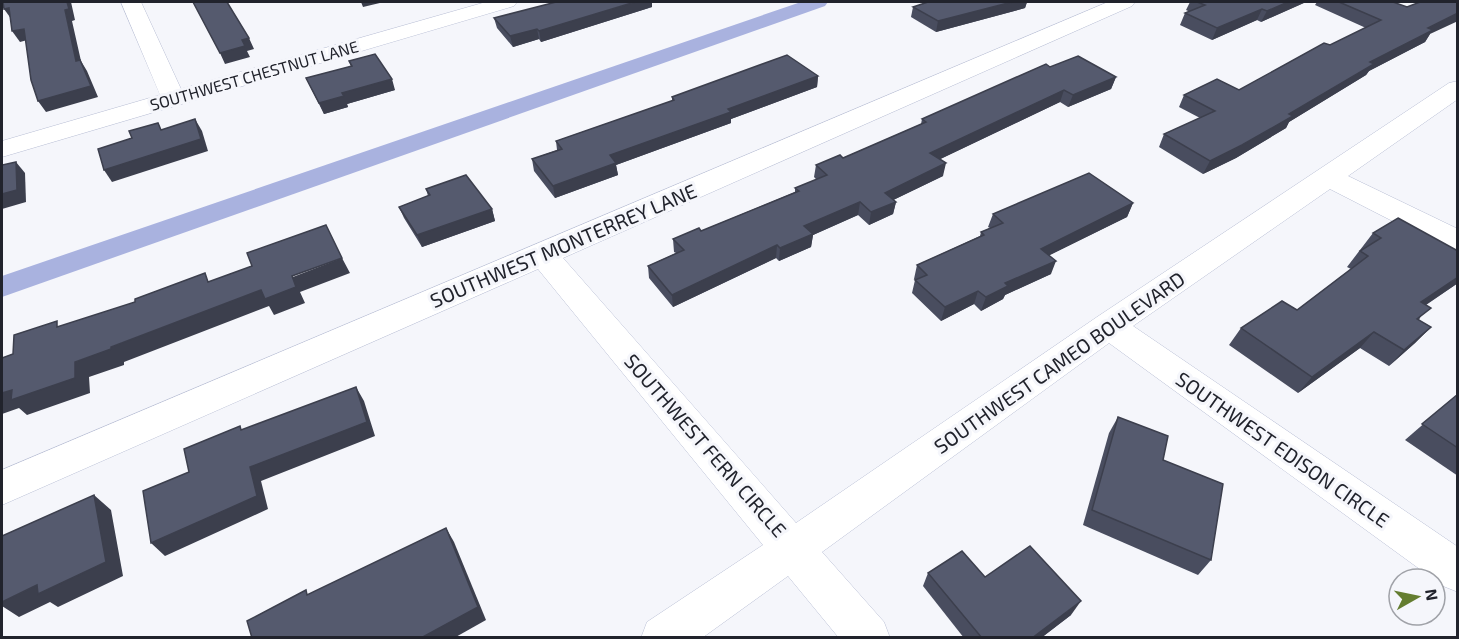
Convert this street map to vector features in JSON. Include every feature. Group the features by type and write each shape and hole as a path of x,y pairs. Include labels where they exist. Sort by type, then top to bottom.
{"street":[{"path":"131,2 173,98"},
{"name":"SOUTHWEST CHESTNUT LANE","path":"2,148 173,98 452,8 507,2"},
{"name":"SOUTHWEST MONTERREY LANE","path":"2,488 1125,2"},
{"name":"SOUTHWEST CAMEO BOULEVARD","path":"663,638 1109,326 1458,88"},
{"path":"1328,177 1458,242"},
{"name":"SOUTHWEST FERN CIRCLE","path":"542,254 794,548 868,638"},
{"name":"SOUTHWEST EDISON CIRCLE","path":"1109,326 1458,572"}],"building":[{"path":"3,2 67,2 69,9 65,10 76,61 80,60 91,86 38,101 31,80 24,29 12,31 9,8 4,9"},
{"path":"193,2 227,2 249,38 242,40 245,46 220,53"},
{"path":"556,2 635,2 539,31 537,29 510,36 494,18"},
{"path":"928,2 1012,2 938,21 913,7"},
{"path":"1197,2 1288,2 1267,11 1262,9 1217,28 1185,13 1205,5"},
{"path":"1339,2 1393,2 1407,7 1420,2 1458,2 1458,13 1428,28 1433,30 1370,62 1374,64 1289,114 1293,116 1210,161 1164,134 1215,111 1184,95 1217,79 1239,90 1324,43 1330,45 1381,20"},
{"path":"375,54 392,79 342,93 344,96 319,103 306,78 352,66 349,61"},
{"path":"787,55 818,76 728,109 731,112 610,155 616,163 553,186 532,159 562,149 556,141 674,100 672,97"},
{"path":"1078,56 1116,77 1073,95 1064,90 930,153 946,163 885,193 896,202 871,212 860,202 804,226 813,234 780,248 777,245 672,295 648,266 684,250 673,239 699,228 701,231 799,191 795,188 827,175 816,165 840,155 843,158 926,122 922,119 1046,64 1050,67"},
{"path":"195,119 201,139 104,170 98,149 132,138 129,131 158,123 161,130"},
{"path":"16,162 17,190 2,194 2,165"},
{"path":"1089,173 1133,203 1041,249 1056,261 1005,283 1008,286 986,297 978,291 945,307 915,280 927,275 917,265 984,235 981,232 1003,223 993,214"},
{"path":"466,175 492,209 417,235 399,207 430,195 426,189"},
{"path":"1398,218 1458,251 1458,277 1421,302 1431,308 1417,319 1431,327 1404,350 1374,332 1312,377 1241,328 1282,301 1297,310 1368,256 1360,251 1381,238 1373,233"},
{"path":"326,225 342,258 292,276 296,287 265,299 261,290 111,347 111,349 75,362 75,378 11,400 12,390 2,393 2,358 13,354 14,335 57,321 57,327 135,302 135,299 205,273 208,282 252,266 247,253"},
{"path":"356,387 367,422 250,467 257,496 151,543 143,491 189,472 184,449 240,426 241,430"},
{"path":"1458,394 1458,448 1422,424"},
{"path":"1118,417 1168,436 1163,460 1223,484 1211,560 1092,510"},
{"path":"94,495 106,562 38,594 37,585 2,602 2,536"},
{"path":"446,528 478,607 421,638 252,638 247,621 306,590 307,595"},
{"path":"1030,546 1081,601 1032,638 982,638 928,573 962,551 985,577"}],"waterway":[{"path":"2,287 818,2"}]}
